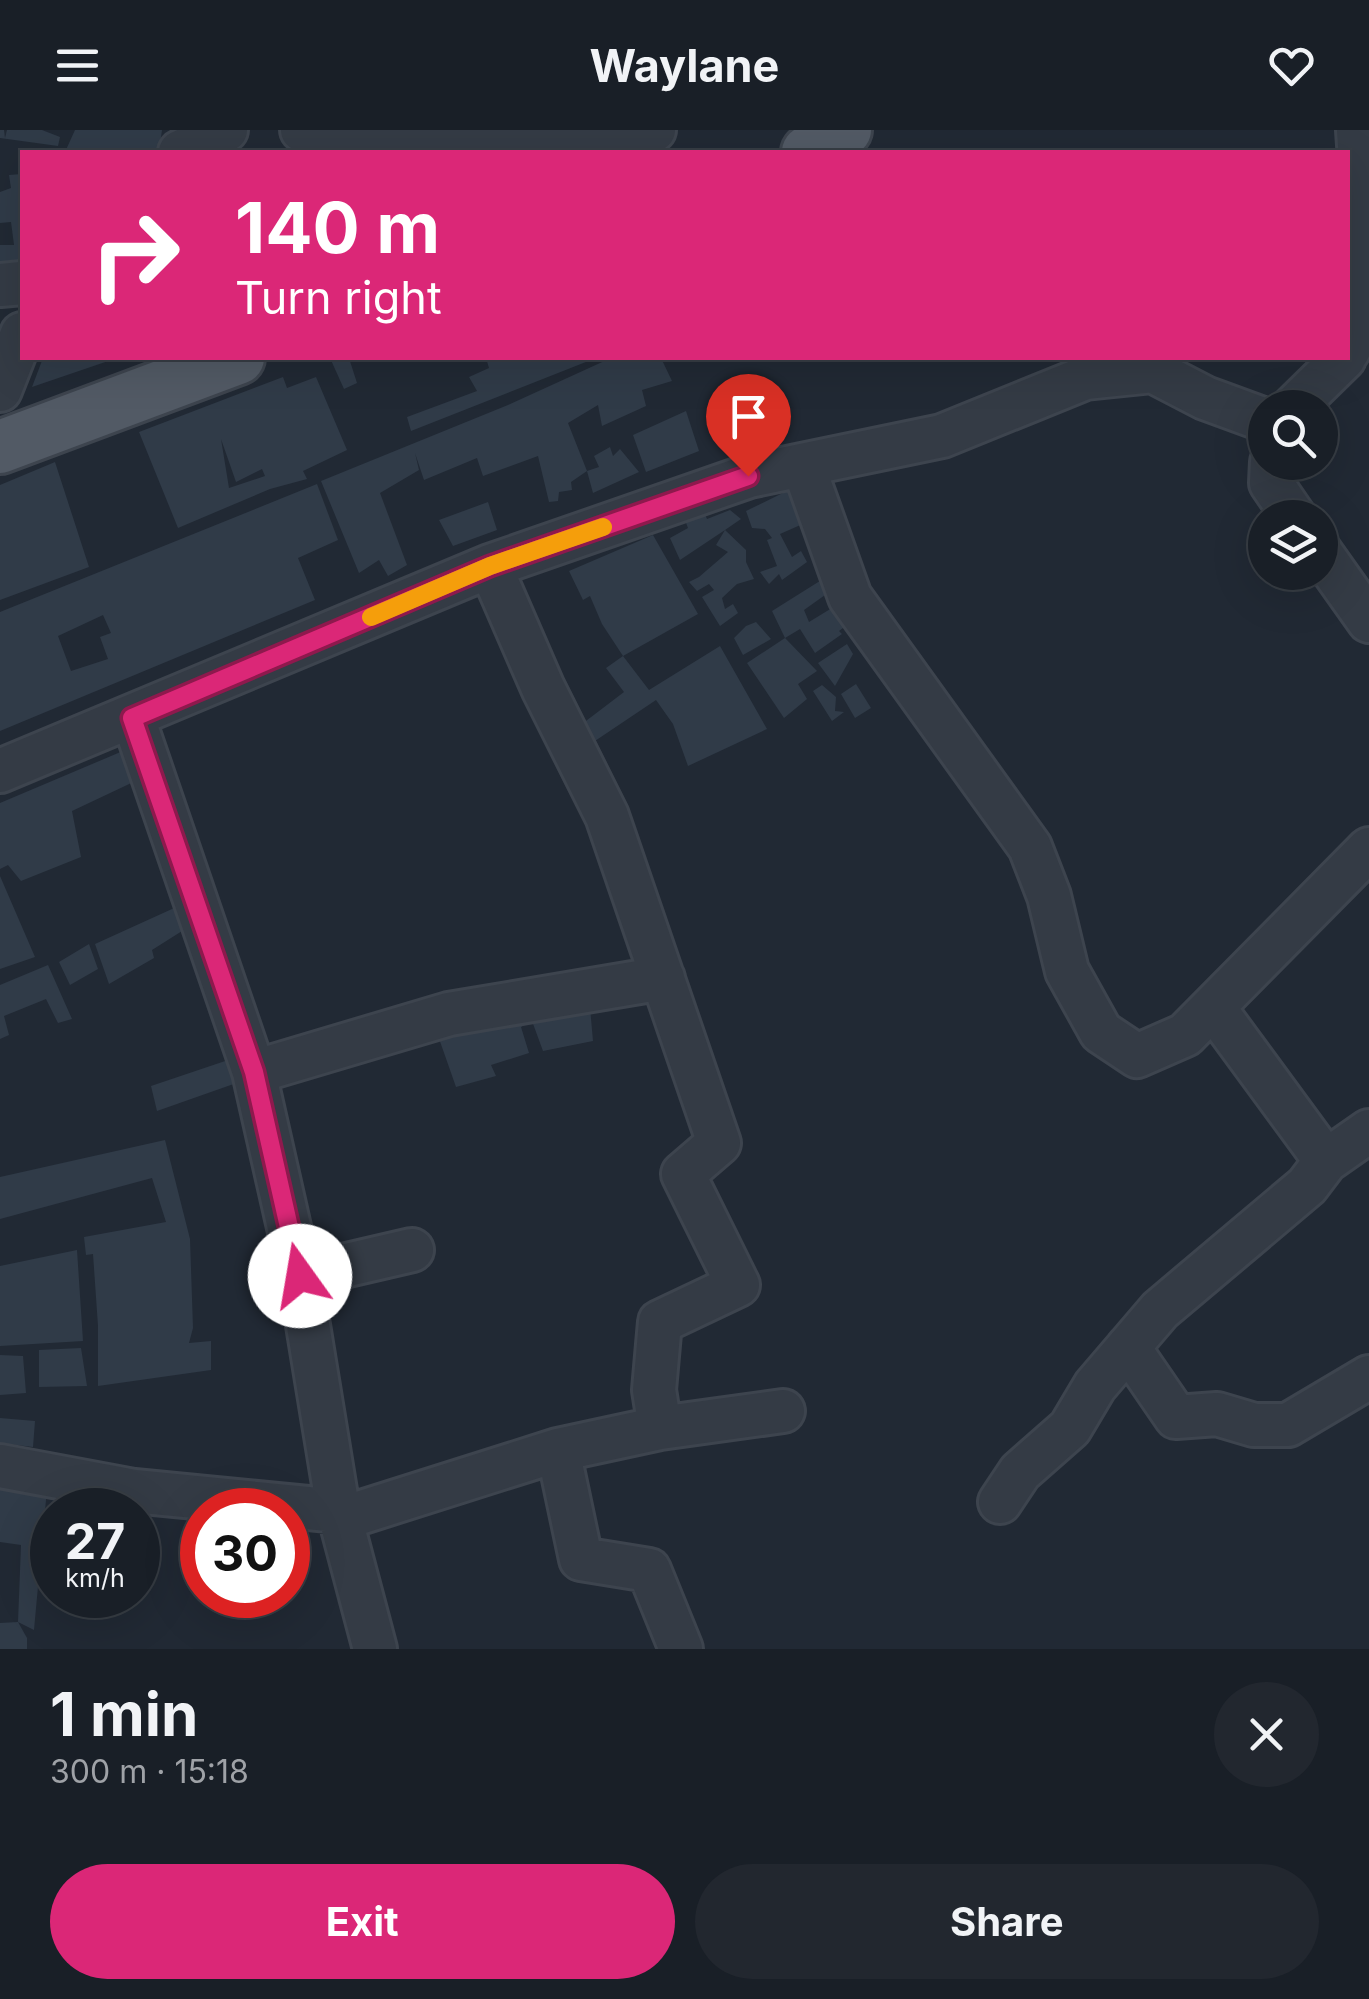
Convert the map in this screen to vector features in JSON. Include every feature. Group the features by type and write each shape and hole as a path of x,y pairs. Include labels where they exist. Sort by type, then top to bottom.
{"main road":[{"path":"811,150 845,130"},
{"path":"0,448 233,360"}],"street":[{"path":"184,150 226,130"},
{"path":"302,130 438,138 626,136 654,130"},
{"path":"1358,130 1369,291"},
{"path":"1350,347 1369,312"},
{"path":"0,390 20,339"},
{"path":"1311,390 1340,360"},
{"path":"0,772 490,566 748,476 942,436 1085,378 1153,371 1205,398 1248,414"},
{"path":"803,465 850,597 1030,847 1049,896 1066,971 1101,1032 1137,1056 1186,1035 1369,849"},
{"path":"490,566 543,688 606,816 719,1143 684,1174 738,1284 660,1322 654,1390 660,1428"},
{"path":"1338,577 1369,621"},
{"path":"132,718 254,1072 300,1276 338,1510 375,1649"},
{"path":"254,1072 449,1014 662,978"},
{"path":"1213,1007 1326,1160"},
{"path":"1000,1502 1020,1472 1070,1428 1095,1386 1160,1310 1307,1186 1326,1160 1369,1131"},
{"path":"300,1276 412,1250"},
{"path":"1128,1348 1176,1417 1217,1414 1254,1425 1288,1425 1369,1377"},
{"path":"0,1466 134,1491 359,1513 558,1450 660,1428 783,1411"},
{"path":"558,1450 582,1560 649,1570 681,1649"}],"building":[{"path":"0,130 4,130 5,138 7,130 42,130 60,137 58,146 0,138"},
{"path":"75,130 162,130 159,150 66,150"},
{"path":"20,174 20,269 0,269 0,245 14,245 11,222 0,223 0,192 11,188 9,175"},
{"path":"42,360 111,360 32,387"},
{"path":"331,360 350,360 357,383 344,389"},
{"path":"487,360 591,360 411,431 407,417 477,391 469,377 489,368"},
{"path":"607,360 662,360 672,381 642,390 646,406 602,426 598,405 568,423 587,471 571,482 572,490 559,492 558,501 549,502 538,456 483,476 477,458 424,480 415,453 419,470 380,493 407,565 388,576 379,560 359,573 321,481"},
{"path":"283,377 287,388 316,377 347,450 303,471 307,479 270,489 178,528 139,432","holes":["221,439 236,482 262,469 265,476 229,488"]},
{"path":"686,411 699,451 646,472 633,435"},
{"path":"610,447 613,456 620,449 639,472 593,493 587,471 599,467 594,456"},
{"path":"55,462 89,567 0,600 0,485"},
{"path":"317,484 338,540 298,558 315,600 0,731 0,612","holes":["103,615 111,633 100,637 108,659 71,671 58,636"]},
{"path":"793,488 805,523 780,534 792,557 801,551 807,562 782,580 779,574 769,584 760,572 777,566 767,540 772,538 765,529 752,528 746,511"},
{"path":"488,502 497,530 453,546 439,520"},
{"path":"702,507 707,519 730,510 741,519 680,560 670,538 688,528 683,515"},
{"path":"725,530 746,550 746,562 754,579 737,584 722,598 725,609 733,604 738,613 720,626 702,597 714,590 709,584 697,591 689,582 728,552 716,545"},
{"path":"653,535 698,614 623,656 590,596 583,600 569,571"},
{"path":"831,574 839,585 804,610 809,622 845,600 847,625 839,631 842,634 815,653 800,629 785,638 772,611"},
{"path":"756,622 771,639 743,655 734,638"},
{"path":"785,638 817,671 798,684 807,699 784,718 747,663"},
{"path":"847,644 853,654 835,686 818,663"},
{"path":"720,646 767,729 688,766 673,724 656,700 589,745 578,727 624,692 606,668 623,656 649,690"},
{"path":"856,684 871,708 855,718 841,694"},
{"path":"822,685 836,697 835,711 844,712 832,721 813,691"},
{"path":"130,748 144,777 72,811 81,857 21,881 8,865 0,869 0,803"},
{"path":"0,876 35,957 0,969"},
{"path":"183,904 190,926 152,950 154,958 109,984 95,944"},
{"path":"89,944 98,969 70,985 59,962"},
{"path":"48,965 72,1019 58,1023 46,999 4,1016 9,1035 0,1039 0,985"},
{"path":"589,996 593,1041 543,1051 532,1021 521,1027 529,1053 491,1065 496,1076 456,1087 436,1030"},
{"path":"237,1057 245,1080 157,1111 151,1086"},
{"path":"165,1140 190,1239 193,1328 189,1343 211,1341 211,1370 98,1386 93,1254 86,1255 84,1237 166,1222 152,1178 0,1219 0,1177"},
{"path":"77,1250 83,1341 0,1346 0,1266"},
{"path":"81,1348 87,1386 39,1387 39,1350"},
{"path":"0,1355 23,1356 26,1393 0,1395"},
{"path":"0,1418 35,1421 33,1447 0,1443"},
{"path":"0,1481 41,1488 30,1488 30,1618 35,1618 34,1630 18,1622 21,1545 0,1542"},
{"path":"18,1622 27,1638 27,1649 0,1649 0,1623"}],"slow traffic":[{"path":"371,617 490,566 603,527"}],"route":[{"path":"300,1276 254,1072 132,718 490,566 748,476"}]}
